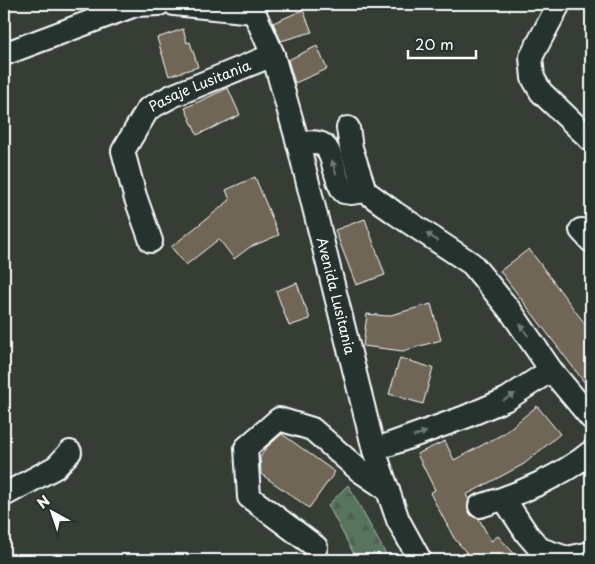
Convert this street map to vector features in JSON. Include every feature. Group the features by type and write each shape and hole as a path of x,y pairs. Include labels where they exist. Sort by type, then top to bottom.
{"street":[{"path":"4,54 135,5 160,4"},
{"path":"174,4 251,8"},
{"path":"559,4 531,57 533,78 541,92 591,140"},
{"name":"Avenida Lusitania","path":"251,8 273,55 298,143 374,450 398,520 420,560"},
{"name":"Pasaje Lusitania","path":"151,241 134,196 124,151 148,109 172,96 273,55"},
{"path":"348,128 352,148 366,191 395,213 472,264 512,313 551,370 591,418"},
{"path":"298,143 319,143 324,145 344,192 366,191"},
{"path":"374,450 465,417 507,399 551,370"},
{"path":"316,547 249,497 246,448 279,419 312,429 360,471 388,490"},
{"path":"4,495 56,467 70,452"},
{"path":"480,506 504,499 575,465 591,452"},
{"path":"504,499 527,534 540,549 567,558 591,553"}],"green space":[{"path":"348,485 389,560 357,560 328,505"}],"building":[{"path":"303,10 312,32 281,41 273,23"},
{"path":"183,29 187,43 190,42 198,67 169,76 157,38"},
{"path":"317,46 327,69 295,83 288,60"},
{"path":"228,88 240,115 197,135 185,108"},
{"path":"255,177 279,235 250,247 234,259 219,239 186,265 171,247 230,200 226,190"},
{"path":"365,219 385,275 356,285 335,230"},
{"path":"529,249 591,332 591,391 500,271"},
{"path":"297,283 310,319 289,326 276,291"},
{"path":"431,304 441,340 403,351 363,346 367,314 387,316"},
{"path":"400,358 433,368 423,404 389,394"},
{"path":"537,406 560,434 524,464 466,495 469,500 468,510 472,516 479,519 491,541 498,536 520,560 470,560 472,559 454,538 430,493 435,490 417,454 445,441 454,460 503,434"},
{"path":"282,434 335,472 309,508 261,474 260,457 267,447"}]}
